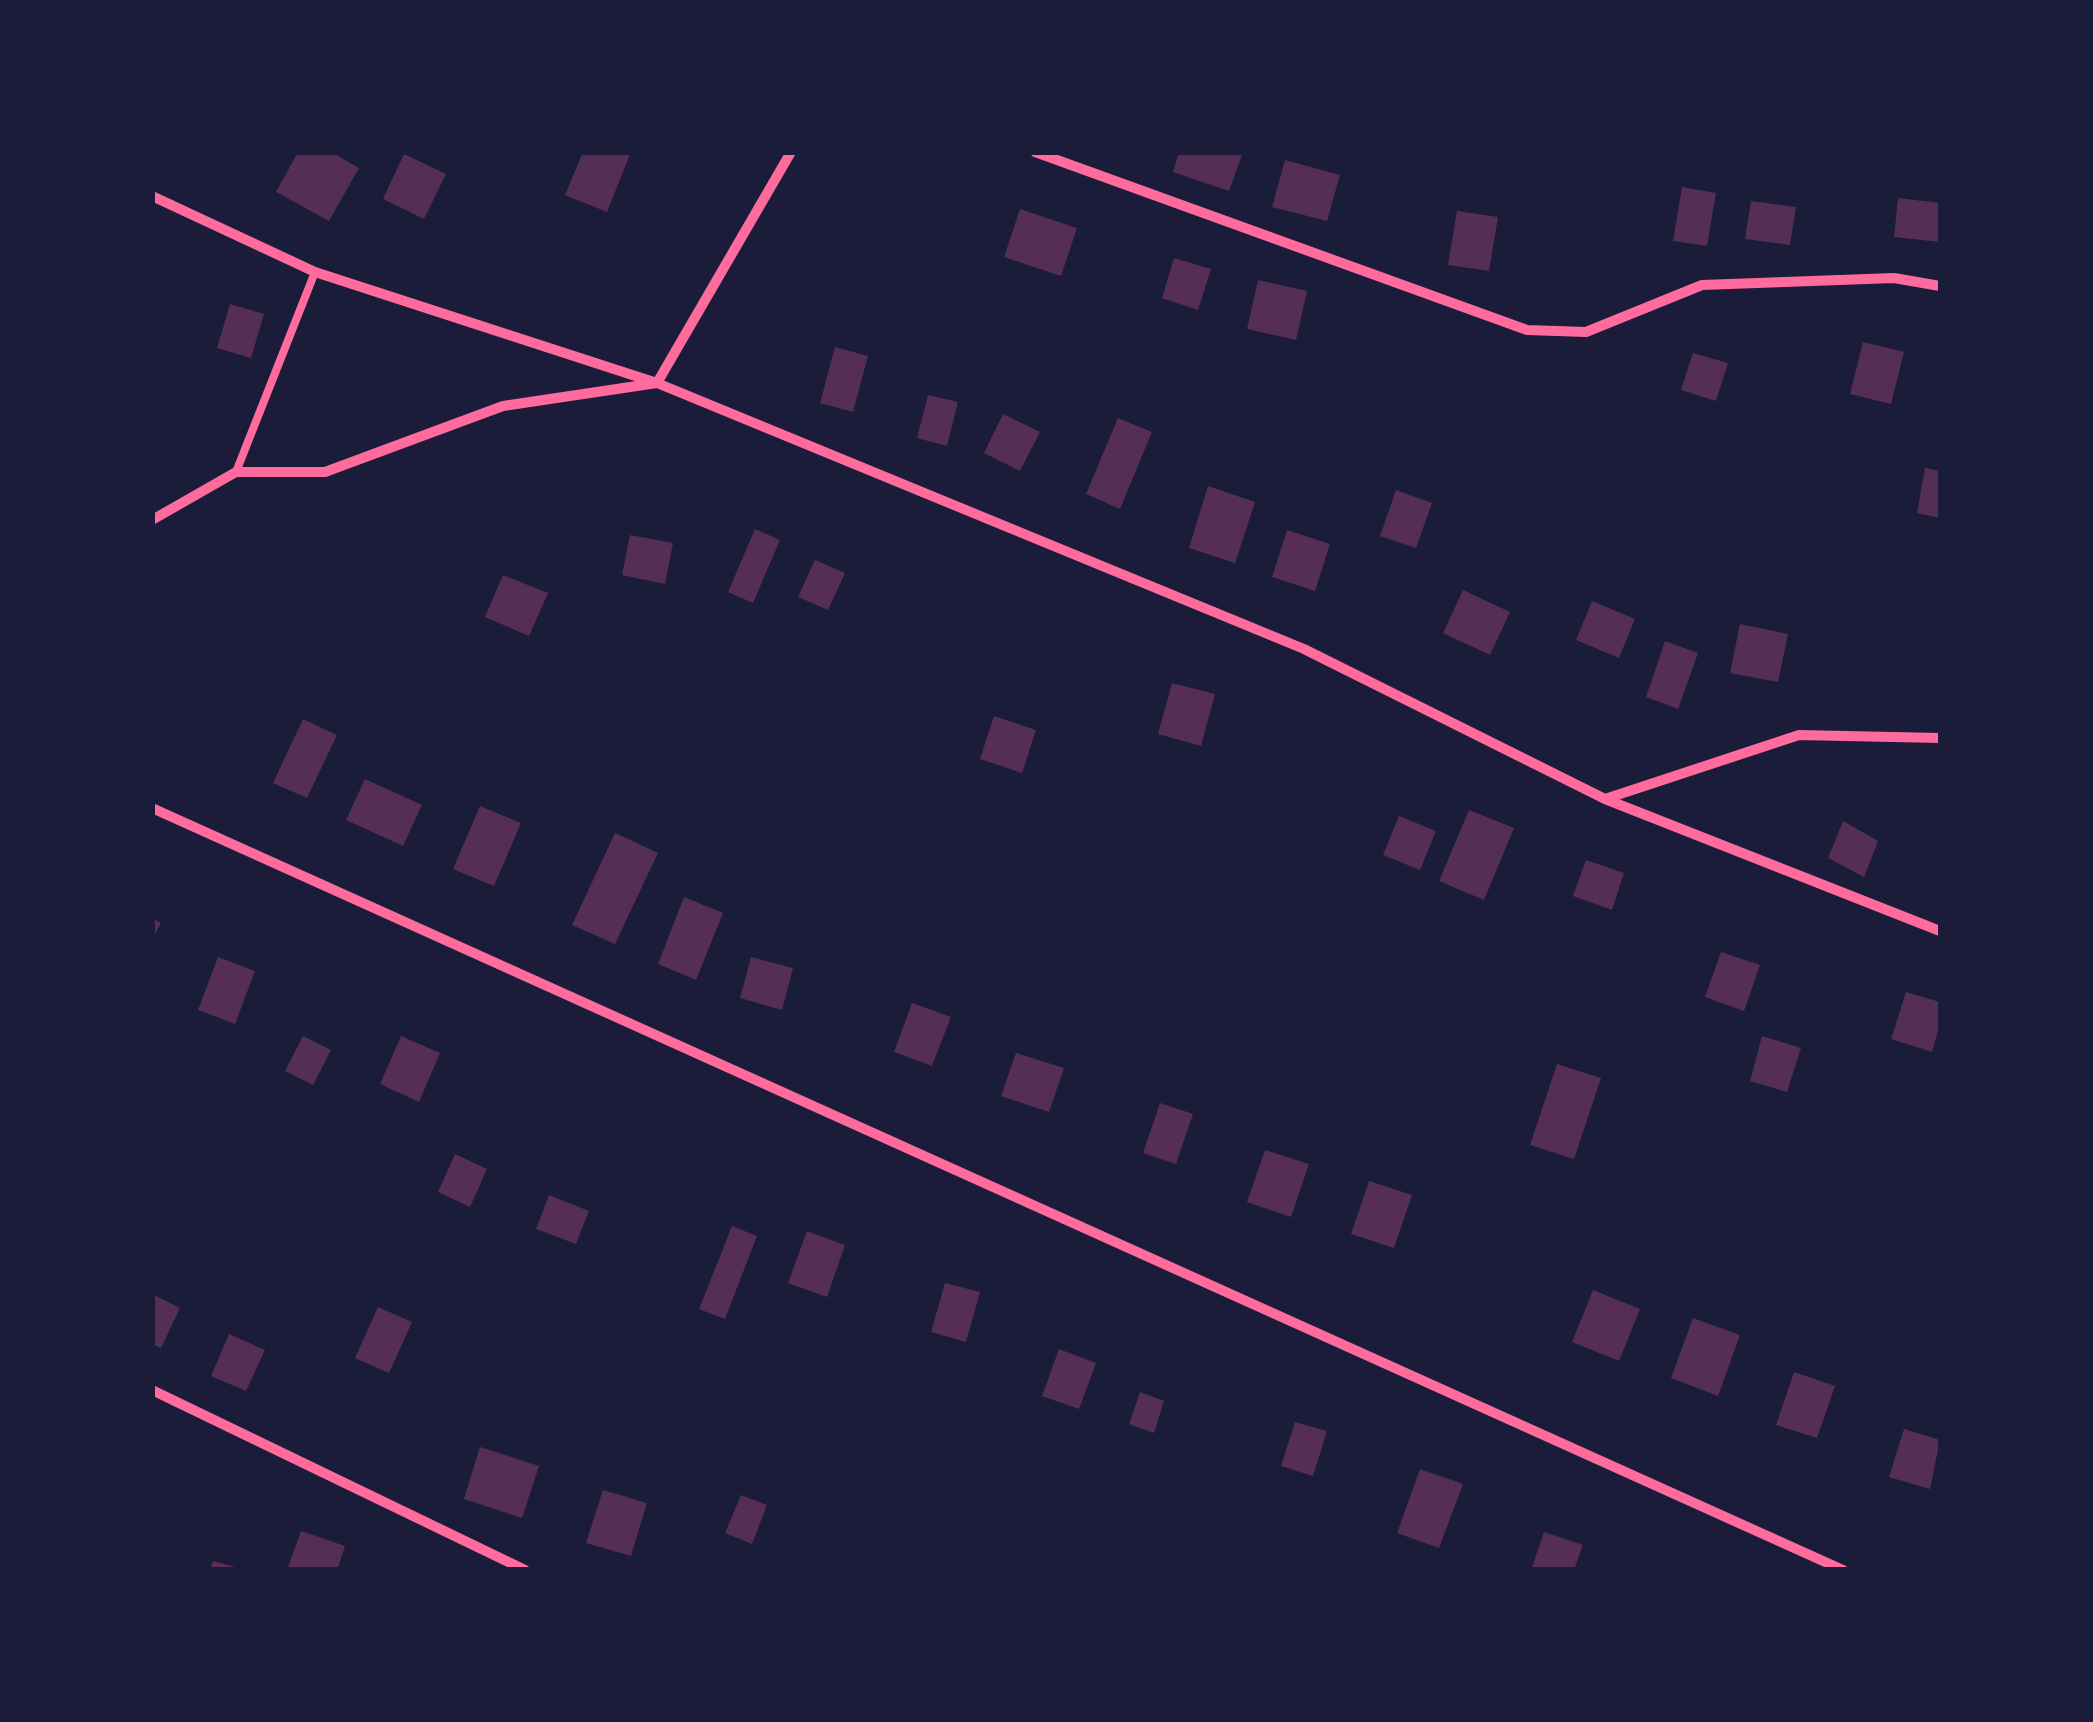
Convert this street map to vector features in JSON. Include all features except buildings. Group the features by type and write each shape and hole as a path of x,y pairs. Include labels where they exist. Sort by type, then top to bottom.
{"street":[{"path":"657,383 791,152"},
{"path":"1035,152 1527,330 1586,332 1702,286 1894,278 1940,286"},
{"path":"152,196 316,272 657,383 1304,649 1604,799 1940,931"},
{"path":"152,520 236,472 325,472 503,406 657,383"},
{"path":"1604,799 1799,736 1940,738"},
{"path":"152,808 1844,1570"},
{"path":"152,1390 525,1570"}],"lane":[{"path":"236,472 316,272"}]}
